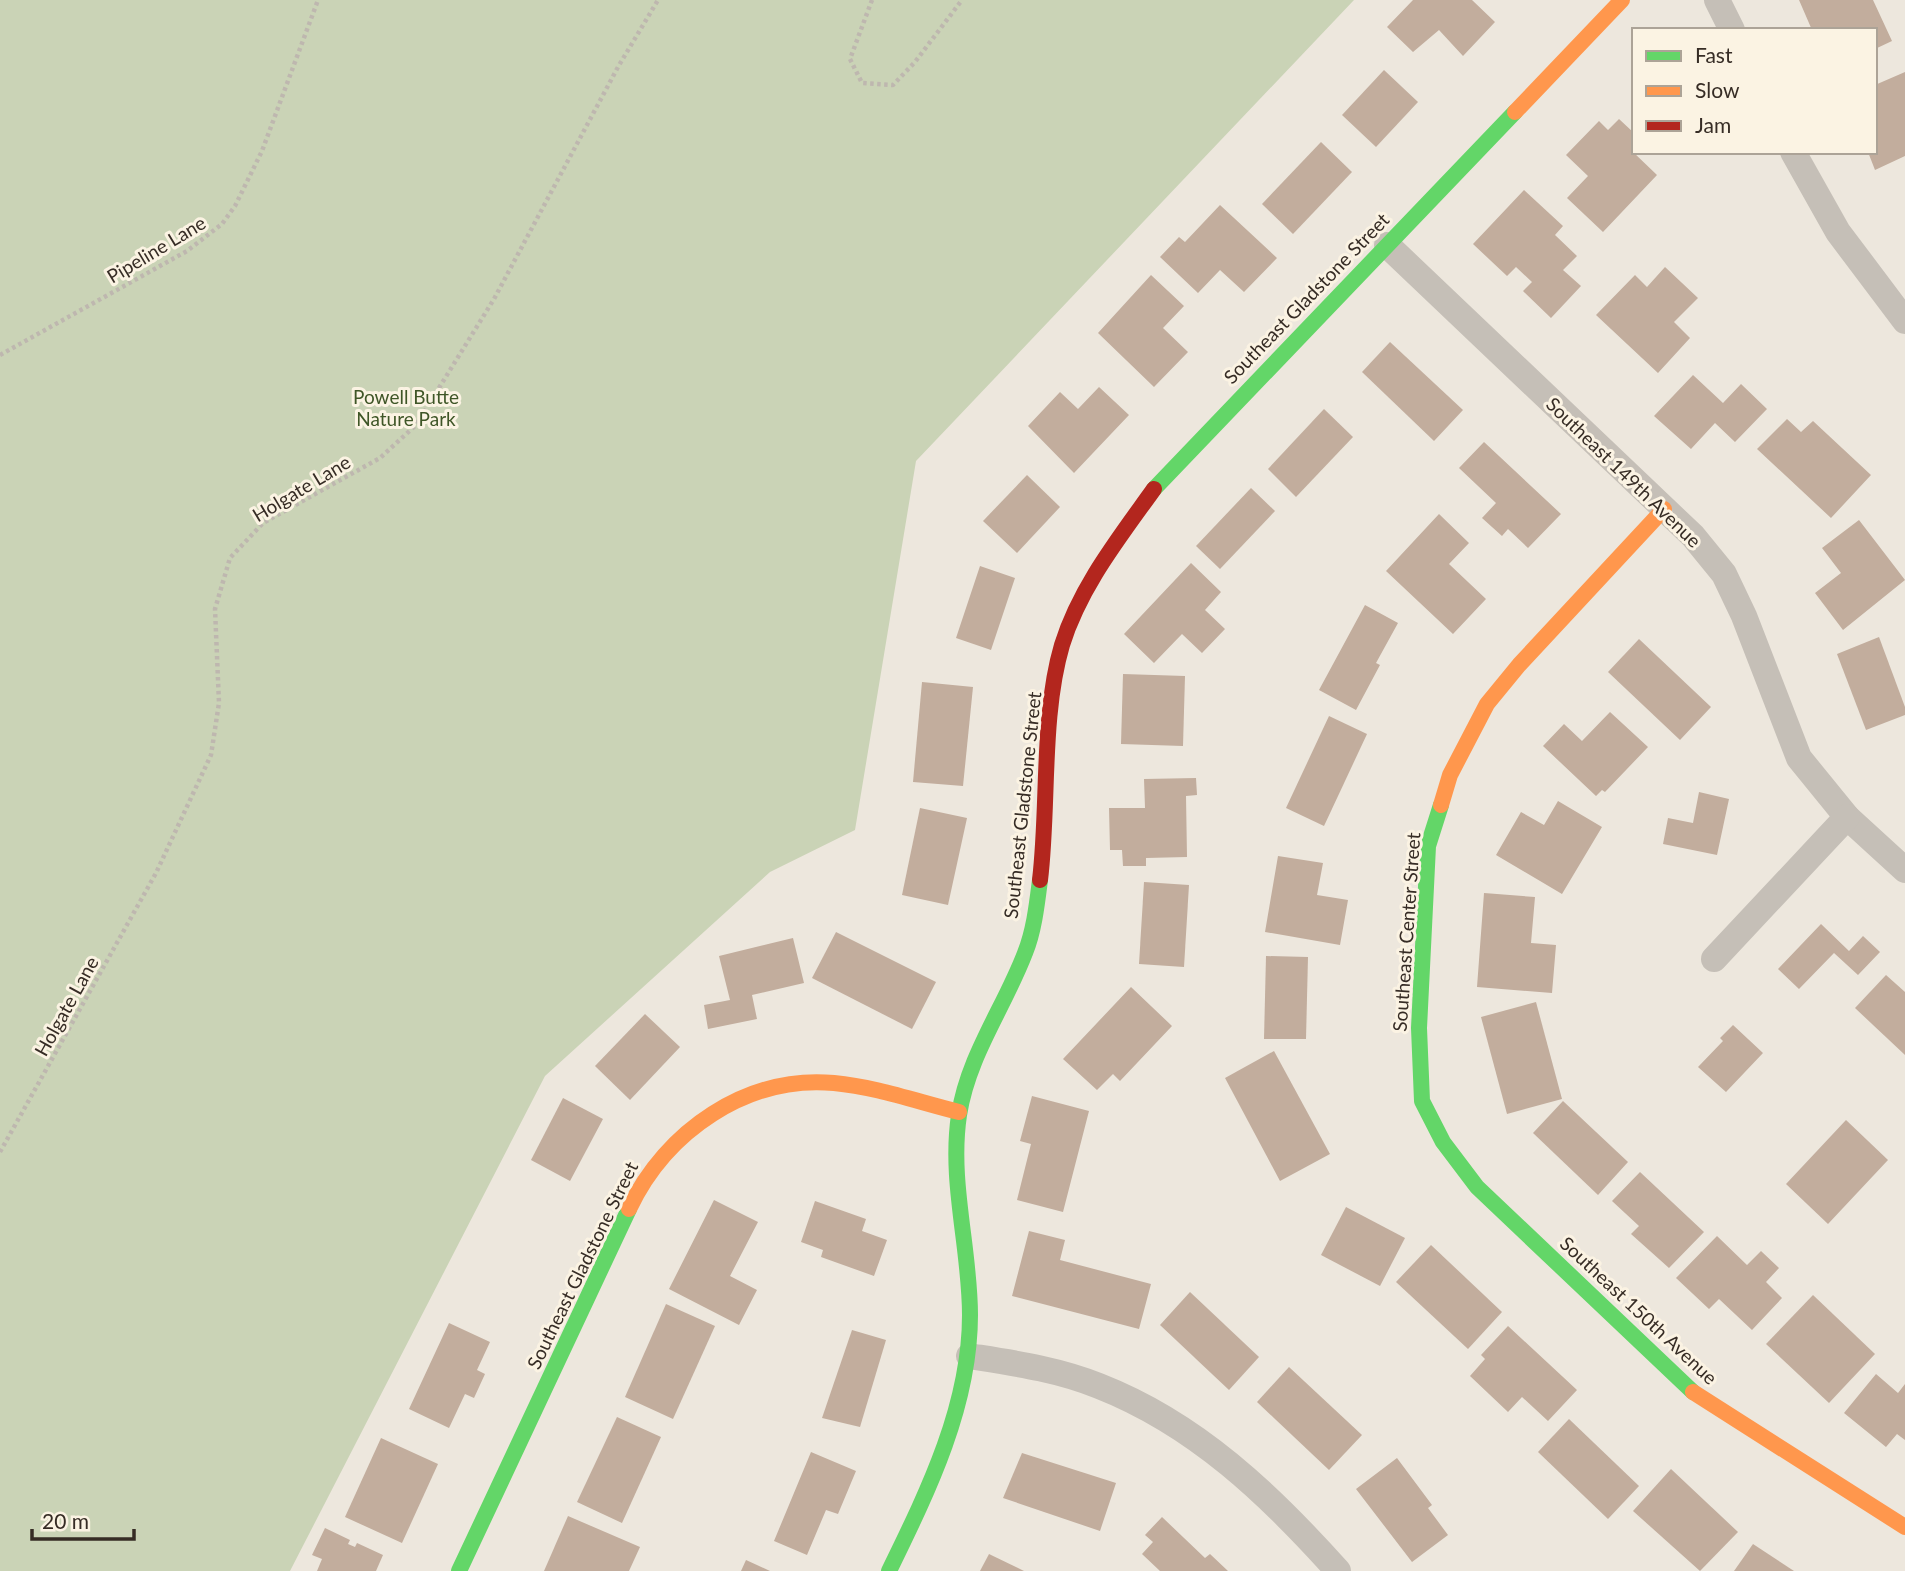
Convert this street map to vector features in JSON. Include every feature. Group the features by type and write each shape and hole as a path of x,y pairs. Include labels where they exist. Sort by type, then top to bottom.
{"street":[{"name":"Southeast Gladstone Street","path":"459,1571 637,1192 659,1159 686,1130 718,1108 755,1092 794,1083 833,1083 959,1112 982,1043 1026,950 1039,884 1052,708 1062,645 1085,593 1158,482 1622,0"},
{"path":"1717,0 1731,28"},
{"path":"1794,154 1838,232 1905,321"},
{"name":"Southeast 149th Avenue","path":"1387,245 1693,536 1724,574 1744,616 1799,758 1847,817 1905,870"},
{"name":"Southeast Center Street","path":"1422,1101 1419,1028 1429,846 1450,775 1487,704 1519,665 1664,509"},
{"path":"1714,960 1847,817"},
{"name":"Southeast 150th Avenue","path":"1422,1101 1443,1142 1477,1186 1692,1391 1905,1527"},
{"path":"889,1571 923,1500 940,1455 969,1356 969,1282 959,1200 959,1112"},
{"path":"969,1356 1053,1371 1099,1386 1143,1407 1216,1452 1252,1481 1338,1571"}],"path":[{"name":"Pipeline Lane","path":"0,355 187,251 222,224 235,206 262,151 318,0"},
{"name":"Holgate Lane","path":"0,1152 156,873 211,755 219,703 215,608 230,558 263,523 380,458 416,425 495,299 618,66 658,0"},
{"path":"873,0 850,59 862,83 892,85 915,62 962,0"}],"green space":[{"name":"Powell Butte Nature Park","path":"0,0 1354,0 916,461 855,830 770,872 545,1076 290,1571 0,1571"}],"building":[{"path":"1413,0 1472,0 1495,22 1463,56 1439,30 1413,52 1387,27"},
{"path":"1799,0 1873,0 1892,41 1877,48 1877,28 1811,28"},
{"path":"1384,70 1418,102 1376,147 1342,115"},
{"path":"1905,72 1905,156 1875,170 1869,154 1877,154 1877,84"},
{"path":"1619,119 1632,131 1632,154 1657,175 1603,232 1567,198 1588,176 1566,155 1599,121 1608,130"},
{"path":"1321,142 1352,172 1293,234 1262,204"},
{"path":"1524,190 1563,226 1555,235 1577,256 1563,270 1581,286 1551,318 1523,291 1532,282 1516,267 1507,276 1473,244"},
{"path":"1220,205 1277,258 1244,292 1220,270 1198,293 1160,257 1179,237 1185,242"},
{"path":"1665,267 1698,298 1674,322 1690,338 1658,373 1596,315 1635,275 1647,287"},
{"path":"1151,275 1184,306 1163,328 1188,352 1154,387 1098,333"},
{"path":"1390,342 1463,410 1434,441 1362,372"},
{"path":"1693,375 1723,403 1741,384 1767,409 1735,442 1715,423 1691,449 1654,416"},
{"path":"1099,387 1129,415 1074,473 1028,426 1060,392 1078,409"},
{"path":"1324,409 1353,437 1296,497 1268,469"},
{"path":"1787,419 1801,432 1813,421 1871,475 1831,518 1757,449"},
{"path":"1484,442 1561,514 1528,548 1508,529 1502,536 1482,518 1496,503 1459,468"},
{"path":"1027,475 1060,507 1017,553 983,521"},
{"path":"1251,488 1275,511 1220,569 1196,546"},
{"path":"1439,514 1469,543 1449,564 1486,599 1453,634 1386,571"},
{"path":"1859,520 1905,580 1843,630 1815,593 1841,573 1822,548"},
{"path":"1191,563 1221,592 1205,610 1225,629 1202,653 1182,634 1154,663 1124,634"},
{"path":"980,566 1015,578 991,650 956,638"},
{"path":"1365,605 1398,623 1376,663 1380,665 1356,710 1319,690"},
{"path":"1879,637 1905,707 1905,715 1866,730 1837,654"},
{"path":"1639,639 1711,707 1680,740 1608,672"},
{"path":"1123,674 1185,676 1183,746 1121,744"},
{"path":"922,682 973,687 963,786 913,782"},
{"path":"1610,712 1648,747 1605,792 1602,790 1596,796 1543,746 1564,724 1582,741"},
{"path":"1329,716 1367,734 1324,826 1286,808"},
{"path":"1196,778 1197,795 1186,796 1187,857 1146,858 1146,866 1123,866 1122,850 1110,850 1109,808 1145,808 1144,779"},
{"path":"1699,792 1729,799 1717,855 1663,844 1668,818 1693,823"},
{"path":"1558,801 1602,827 1562,894 1496,855 1521,812 1544,825"},
{"path":"920,808 967,818 948,905 902,895"},
{"path":"1278,856 1323,863 1317,895 1348,900 1340,945 1265,932"},
{"path":"1144,882 1189,885 1184,967 1139,964"},
{"path":"1484,893 1535,897 1531,943 1556,945 1552,993 1477,987"},
{"path":"1821,924 1849,951 1863,936 1880,952 1858,975 1834,953 1799,989 1778,969"},
{"path":"836,932 936,982 912,1029 812,978"},
{"path":"793,938 804,983 752,995 757,1019 708,1029 704,1005 730,1000 719,956"},
{"path":"1266,956 1308,957 1306,1039 1264,1039"},
{"path":"1886,975 1905,992 1905,1055 1855,1008"},
{"path":"1131,987 1172,1026 1120,1081 1113,1074 1097,1090 1063,1059"},
{"path":"1536,1002 1562,1099 1507,1114 1481,1017"},
{"path":"645,1014 680,1047 630,1100 595,1066"},
{"path":"1733,1025 1763,1053 1726,1092 1698,1067 1723,1041 1720,1038"},
{"path":"1274,1051 1330,1154 1280,1181 1225,1078"},
{"path":"1032,1096 1089,1111 1063,1212 1017,1200 1031,1144 1020,1141"},
{"path":"563,1098 603,1119 570,1181 531,1160"},
{"path":"1563,1101 1628,1162 1598,1195 1533,1133"},
{"path":"1846,1120 1888,1160 1828,1224 1786,1184"},
{"path":"1640,1172 1704,1232 1669,1268 1631,1234 1639,1226 1612,1201"},
{"path":"714,1200 758,1222 730,1276 757,1290 739,1325 669,1289"},
{"path":"815,1201 866,1219 862,1231 887,1240 874,1276 821,1257 823,1250 801,1242"},
{"path":"1346,1207 1405,1238 1380,1286 1321,1255"},
{"path":"1029,1231 1065,1240 1060,1260 1151,1284 1139,1329 1012,1296"},
{"path":"1717,1236 1747,1265 1761,1251 1779,1268 1766,1282 1782,1298 1752,1330 1719,1299 1709,1309 1676,1278"},
{"path":"1431,1245 1502,1312 1468,1349 1396,1282"},
{"path":"1190,1292 1259,1357 1229,1390 1160,1325"},
{"path":"1813,1295 1875,1354 1829,1403 1766,1344"},
{"path":"666,1304 715,1326 673,1419 625,1397"},
{"path":"449,1323 490,1342 477,1370 485,1374 474,1398 465,1394 449,1428 409,1409"},
{"path":"1508,1326 1577,1390 1548,1421 1522,1397 1508,1412 1470,1376 1485,1359 1481,1355"},
{"path":"852,1330 886,1340 860,1427 822,1418"},
{"path":"1289,1367 1362,1435 1329,1470 1257,1402"},
{"path":"1876,1374 1898,1393 1905,1384 1905,1440 1897,1434 1886,1447 1844,1413"},
{"path":"617,1417 661,1437 622,1523 577,1502"},
{"path":"1569,1419 1639,1486 1608,1519 1538,1452"},
{"path":"381,1438 438,1464 402,1543 345,1517"},
{"path":"811,1452 856,1471 838,1514 826,1510 807,1555 774,1541"},
{"path":"1022,1453 1116,1483 1100,1531 1003,1498"},
{"path":"1397,1458 1432,1505 1428,1508 1448,1535 1412,1562 1356,1489"},
{"path":"1671,1469 1738,1532 1700,1571 1633,1511"},
{"path":"568,1516 640,1547 629,1571 544,1571"},
{"path":"1162,1517 1205,1558 1210,1554 1228,1571 1160,1571 1142,1554 1153,1542 1145,1535"},
{"path":"325,1528 350,1540 348,1544 355,1547 357,1543 383,1555 376,1571 317,1571 322,1559 312,1555"},
{"path":"1753,1544 1794,1571 1734,1571"},
{"path":"989,1554 1024,1571 980,1571"},
{"path":"746,1560 770,1571 741,1571"}],"traffic: fast":[{"path":"1154,489 1515,112"},
{"path":"1441,805 1428,846 1419,1028 1422,1101 1443,1142 1477,1187 1693,1392"},
{"path":"889,1571 932,1479 955,1415 963,1382 970,1315 958,1190 959,1115 978,1052 1028,945 1040,880"},
{"path":"459,1571 629,1209"}],"traffic: slow":[{"path":"1515,112 1622,0"},
{"path":"1441,805 1450,775 1487,704 1519,665 1664,509"},
{"path":"629,1209 664,1155 687,1133 713,1114 770,1088 802,1083 850,1085 959,1112"},
{"path":"1693,1392 1905,1527"}],"traffic: jam":[{"path":"1040,880 1048,731 1055,672 1062,645 1090,583 1154,489"}]}
